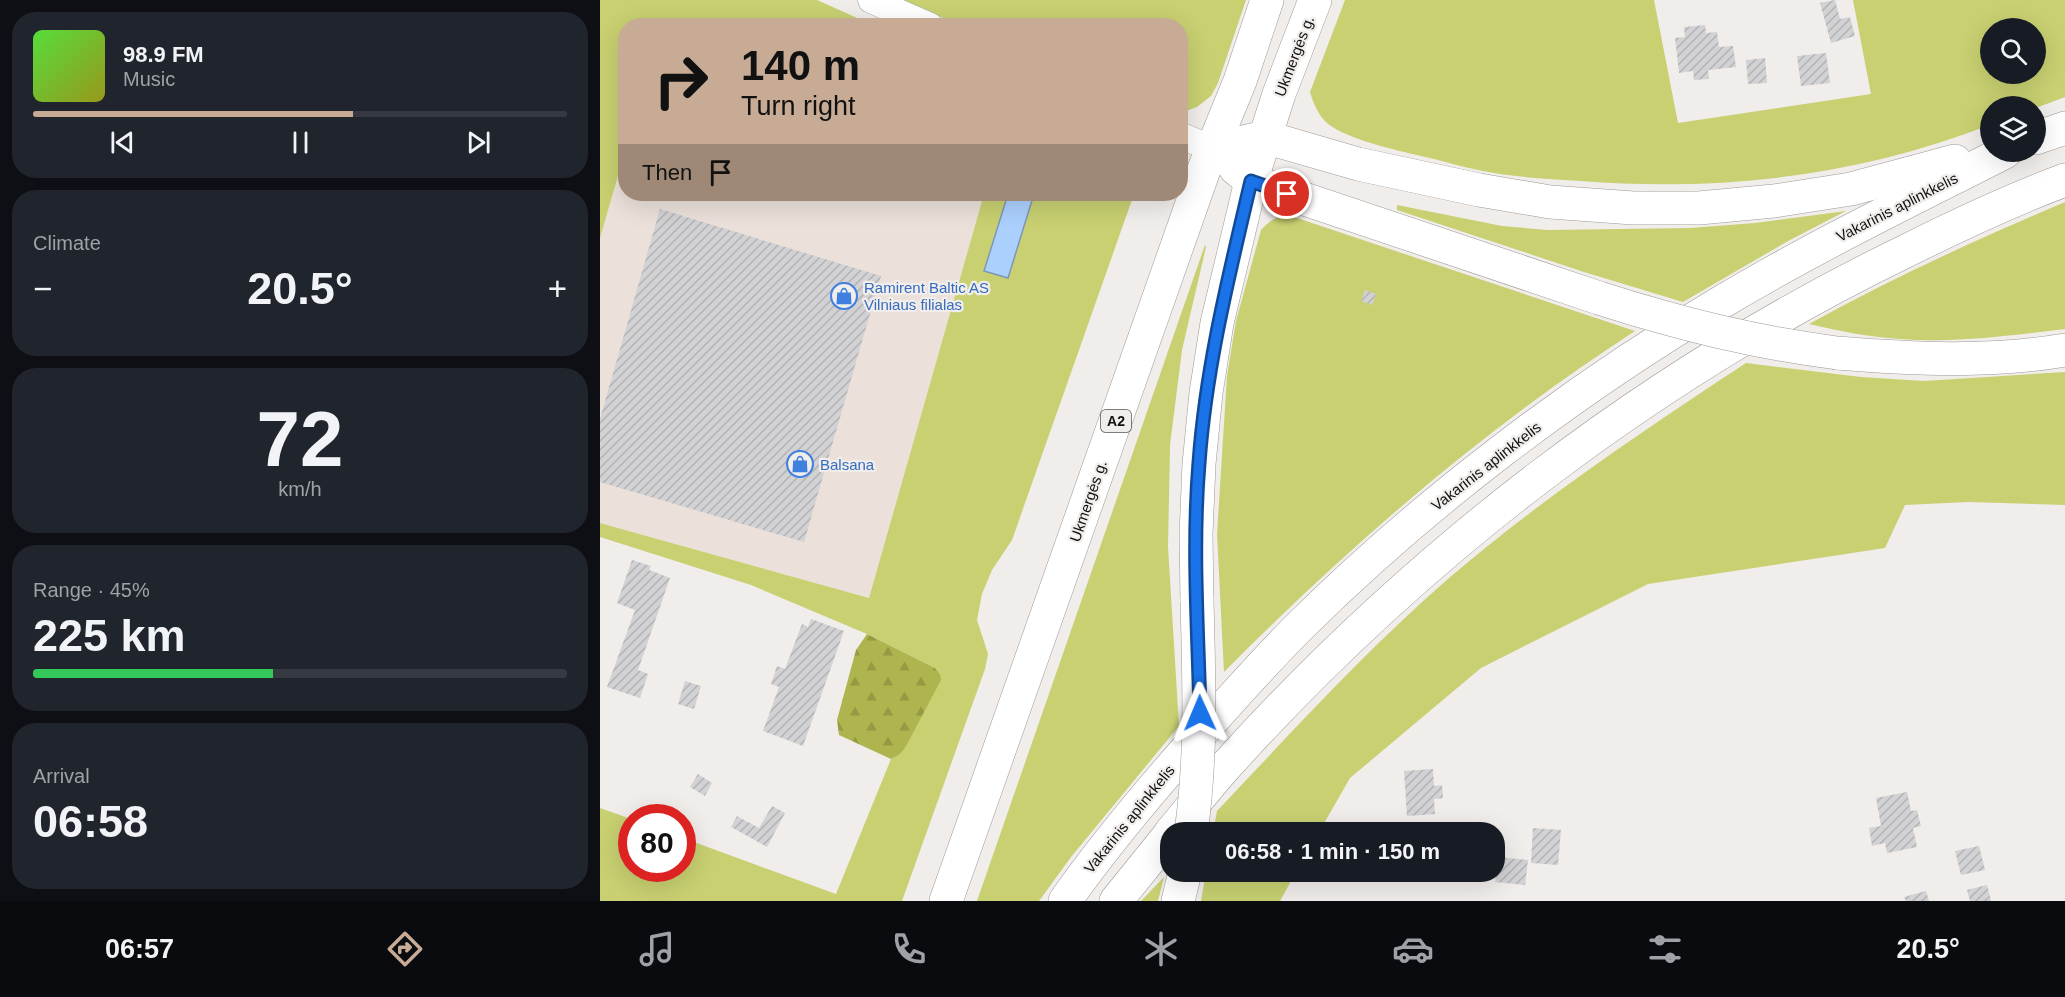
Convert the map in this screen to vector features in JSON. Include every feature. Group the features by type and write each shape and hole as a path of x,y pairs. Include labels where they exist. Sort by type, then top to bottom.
{"highway":[{"name":"Ukmergės g.","path":"946,901 1212,149 1240,81 1267,0"},
{"name":"Ukmergės g.","path":"1192,822 1200,713 1197,601 1199,464 1206,393 1217,323 1251,181 1279,94 1315,0"},
{"path":"2046,135 2065,128"},
{"path":"1212,149 1266,137 1358,164 1457,186 1550,202 1633,208 1700,208 1785,200 1851,189 1980,155"},
{"path":"1212,149 1251,181 1599,298 1666,319 1729,335 1837,353 1908,358 1991,358 2065,351"},
{"name":"Vakarinis aplinkkelis","path":"1065,901 1150,792 1235,694 1299,627 1377,555 1451,492 1550,416 1632,358 1723,301 1808,252 1985,162"},
{"path":"1180,822 1224,768 1301,686 1370,619 1503,505 1606,427 1705,361 1836,285 1954,227 2065,180"},
{"path":"1116,901 1160,847"},
{"path":"1178,901 1183,882"}],"street":[{"path":"872,0 912,18"},
{"path":"1188,138 1212,149"}],"shaded area":[{"path":"618,176 618,201 982,201 869,598 600,523 600,238"}],"green space":[{"path":"600,0 817,0 857,18 618,18 618,176 600,238"},
{"path":"901,0 1246,0 1218,83 1211,96 1197,107 1188,110 1188,18 943,18"},
{"path":"1345,0 1654,0 1678,123 1871,94 1853,0 2065,0 2065,97 2046,104 2046,96 1980,96 1980,128 1890,157 1789,176 1738,182 1634,184 1516,176 1463,167 1355,138 1324,120 1310,92"},
{"path":"982,201 1132,201 1012,540 992,570 982,594 977,620 988,654 985,669 902,901 600,901 600,808 618,814 618,882 696,882 696,843 836,894 891,759 899,755 940,674 935,668 867,634 751,585 600,537 600,523 869,598"},
{"path":"2065,202 2065,329 1982,338 1921,340 1865,335 1809,324 1936,260"},
{"path":"1397,205 1502,226 1548,230 1690,228 1755,223 1846,211 1788,241 1683,302 1397,210"},
{"path":"1288,215 1635,331 1525,407 1420,490 1320,579 1224,672 1217,534 1227,376 1236,321 1261,230 1273,220"},
{"path":"1205,245 1182,350 1170,445 1168,547 1179,726 1071,857 1039,901 977,901"},
{"path":"1746,363 1861,377 1924,381 2065,372 2065,505 1968,502 1905,505 1885,548 1648,584 1481,668 1350,778 1325,822 1215,822 1217,811 1358,663 1417,606 1519,521 1631,440"},
{"path":"867,634 935,668 940,674 941,680 905,748 891,759 839,735 837,720 856,650"},
{"path":"1160,881 1163,882 1158,901 1141,901"},
{"path":"1204,882 1290,882 1280,901 1201,901"}],"water":[{"path":"1006,201 1032,201 1008,278 984,271"}],"building":[{"path":"1835,0 1840,19 1850,17 1855,36 1831,43 1820,3"},
{"path":"1705,25 1706,33 1717,32 1719,47 1733,46 1736,67 1708,70 1709,79 1694,80 1693,71 1679,73 1675,38 1685,37 1684,27"},
{"path":"1826,53 1830,83 1801,86 1797,56"},
{"path":"1765,58 1767,83 1748,84 1746,60"},
{"path":"660,209 881,276 804,542 600,482 600,419"},
{"path":"1365,290 1376,294 1372,305 1361,301"},
{"path":"632,560 651,566 649,570 670,578 638,670 648,674 640,698 607,687 635,610 617,603"},
{"path":"811,619 844,631 803,746 763,731 779,687 771,684 777,666 785,669 802,624 808,627"},
{"path":"685,681 701,686 694,709 678,704"},
{"path":"1433,769 1434,786 1442,785 1443,798 1434,799 1435,814 1407,816 1404,771"},
{"path":"698,774 712,783 705,796 690,787"},
{"path":"1907,792 1911,811 1917,810 1921,826 1913,828 1917,847 1887,853 1885,843 1872,846 1869,828 1881,826 1876,798"},
{"path":"772,806 785,813 767,847 731,827 737,816 759,828"},
{"path":"1533,828 1561,830 1558,865 1531,863"},
{"path":"1979,846 1985,870 1961,875 1955,851"},
{"path":"1505,858 1528,860 1525,885 1495,882 1505,882"},
{"path":"1987,885 1991,901 1970,901 1967,890"},
{"path":"1926,891 1929,901 1906,901 1904,897"}],"place":[{"name":"Ramirent Baltic AS Vilniaus filialas","path":"844,296"},
{"name":"Balsana","path":"800,464"}],"route":[{"path":"1200,713 1197,535 1199,464 1206,393 1217,323 1251,181 1287,194"}]}
